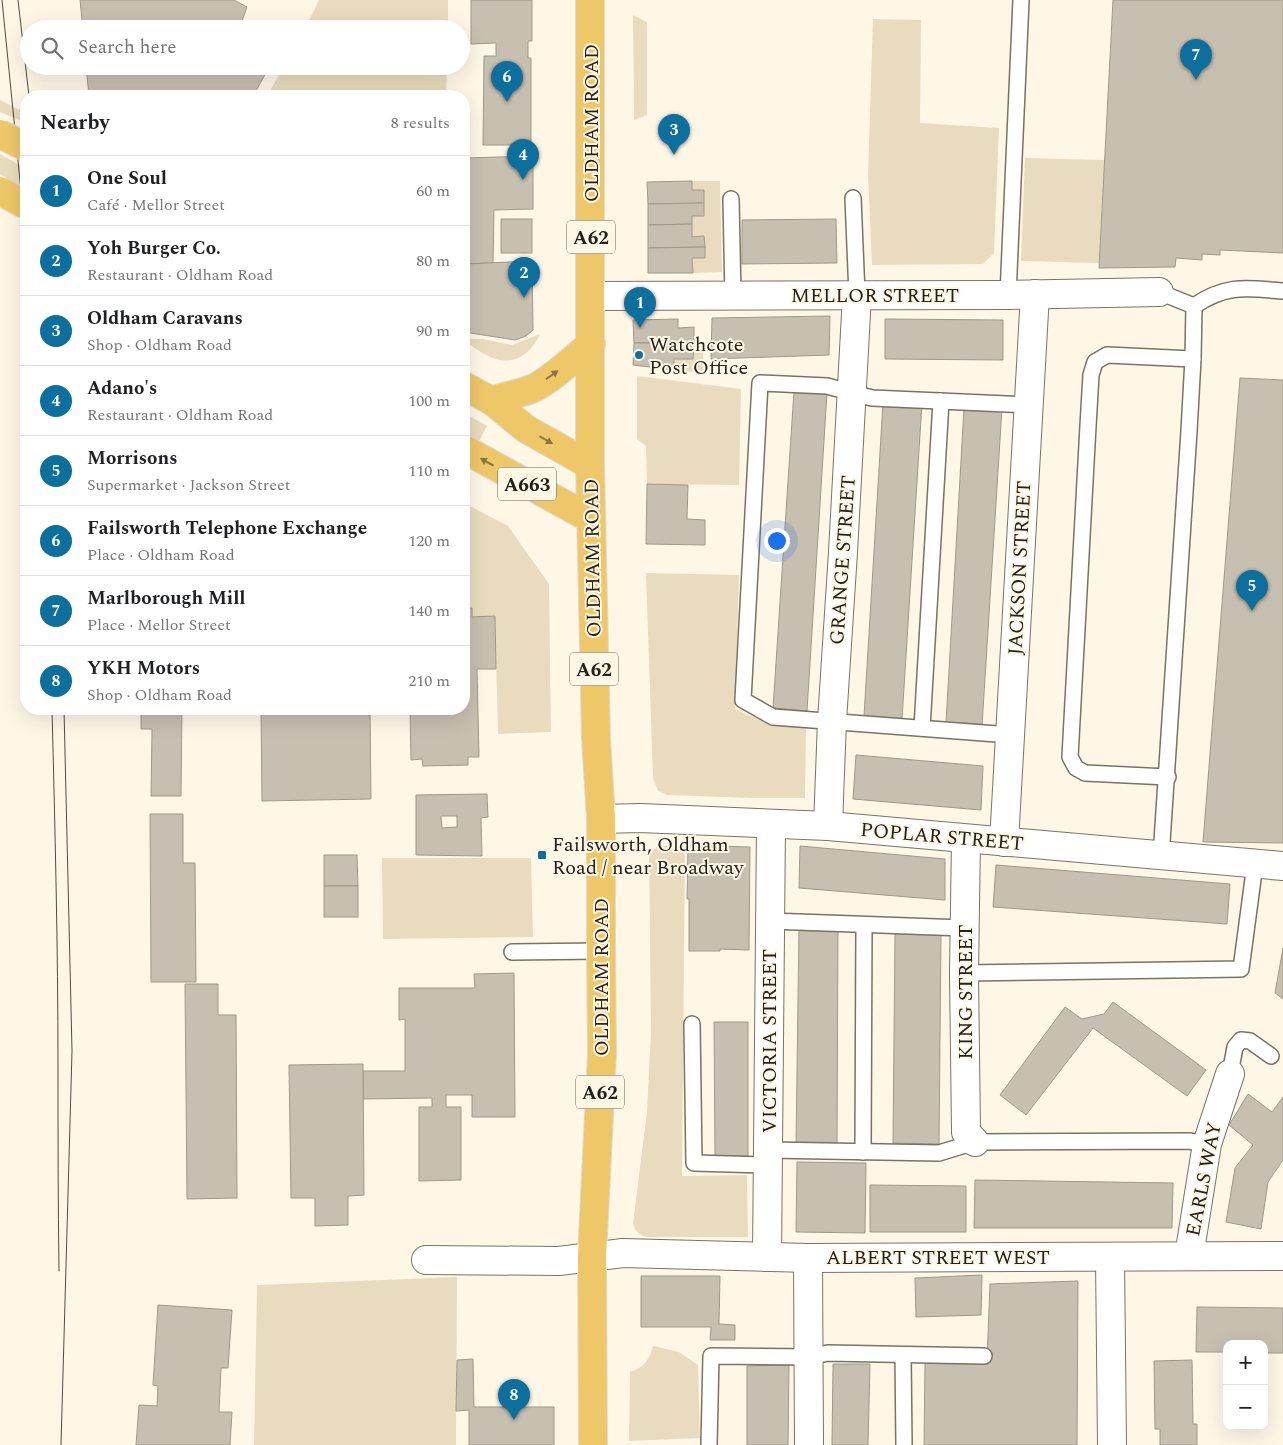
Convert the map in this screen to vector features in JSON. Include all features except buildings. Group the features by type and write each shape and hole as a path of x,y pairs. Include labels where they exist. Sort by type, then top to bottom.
{"highway":[{"name":"OLDHAM ROAD","path":"590,0 590,465 596,739 601,819 602,951 602,1054 592,1256 593,1445"},
{"path":"0,134 20,144"},
{"path":"0,191 20,203"},
{"path":"492,402 503,396 517,395 536,386 561,369 591,344"},
{"name":"A663","path":"470,389 492,402 526,429 590,465"},
{"name":"A663","path":"470,452 591,519"}],"street":[{"name":"MELLOR STREET","path":"591,296 732,297 857,294 1008,295 1159,292"},
{"name":"GRANGE STREET","path":"828,826 832,720 857,294"},
{"name":"JACKSON STREET","path":"1004,842 1035,294"},
{"name":"POPLAR STREET","path":"601,819 640,818 828,826 1283,866"},
{"name":"VICTORIA STREET","path":"767,1257 771,824"},
{"name":"KING STREET","path":"966,839 964,928 966,1132 975,1142"},
{"name":"EARLS WAY","path":"1189,1256 1206,1144 1230,1074"},
{"name":"ALBERT STREET WEST","path":"426,1260 559,1261 624,1254 808,1258 1283,1256"},
{"path":"1110,1257 1112,1445"},
{"path":"808,1258 809,1445"}],"lane":[{"path":"1008,295 1021,0"},
{"path":"853,198 857,294"},
{"path":"731,199 732,297"},
{"path":"1194,306 1209,296 1236,288 1283,291"},
{"path":"1159,292 1194,306"},
{"path":"1161,856 1168,777 1193,359 1194,306"},
{"path":"1168,777 1085,773 1076,768 1070,757 1091,375 1094,362 1107,355 1193,359"},
{"path":"1010,735 773,717 743,700 760,383 827,386 872,398 1028,405"},
{"path":"922,728 940,401"},
{"path":"964,973 1241,970 1255,864"},
{"path":"770,921 964,928"},
{"path":"863,1152 864,925"},
{"path":"512,952 602,951"},
{"path":"692,1024 694,1163 863,1152 939,1153 975,1142 1189,1141 1206,1144"},
{"path":"1230,1074 1235,1047 1242,1040 1250,1041 1271,1056"},
{"path":"710,1445 711,1356 809,1357 828,1352 984,1356"},
{"path":"903,1355 904,1445"}],"shaded area":[{"path":"319,0 448,0 448,20 309,20"},
{"path":"633,15 647,22 647,115 634,120"},
{"path":"873,19 921,20 920,123 999,128 994,253 983,264 872,265 868,175"},
{"path":"279,75 447,75 446,90 270,90"},
{"path":"0,100 20,110 20,120 0,112"},
{"path":"0,154 20,166 20,186 0,174"},
{"path":"1025,158 1105,160 1099,263 1021,261"},
{"path":"692,181 720,181 722,272 693,273 692,258 705,258 704,237 692,237 692,216 704,215 704,190 692,190"},
{"path":"540,334 526,353 513,360 506,361 498,360 477,349 470,344 470,339 483,339 512,345"},
{"path":"694,343 703,344 703,373 674,370 674,359 693,359"},
{"path":"637,376 741,389 739,485 647,484 646,446 637,439"},
{"path":"470,416 487,426 479,441 470,436"},
{"path":"470,506 508,526 549,584 551,732 498,734 495,617 472,617 472,609 470,609"},
{"path":"646,573 739,575 735,709 774,726 806,727 805,798 667,795 658,791 653,778"},
{"path":"658,846 685,846 682,1176 747,1175 748,1237 648,1237 638,1233 633,1223 647,1112 651,1031 649,855"},
{"path":"382,858 531,858 533,937 383,939"},
{"path":"457,1277 456,1445 254,1445 257,1285"},
{"path":"653,1346 679,1352 698,1365 700,1438 629,1441 630,1372 646,1362"}],"tram line":[{"path":"2,0 20,181"},
{"path":"18,0 20,20"},
{"path":"27,75 28,90"},
{"path":"52,715 57,977 59,1271"},
{"path":"61,1445 72,1051 64,715"}],"place":[{"name":"Marlborough Mill","path":"1196,80"},
{"name":"Failsworth Telephone Exchange","path":"507,102"},
{"name":"Oldham Caravans","path":"674,155"},
{"name":"Adano's","path":"523,180"},
{"name":"Yoh Burger Co.","path":"524,298"},
{"name":"One Soul","path":"640,328"},
{"name":"Watchcote Post Office","path":"639,355"},
{"name":"Morrisons","path":"1252,611"},
{"name":"Failsworth, Oldham Road / near Broadway","path":"542,855"},
{"name":"YKH Motors","path":"514,1420"}]}
